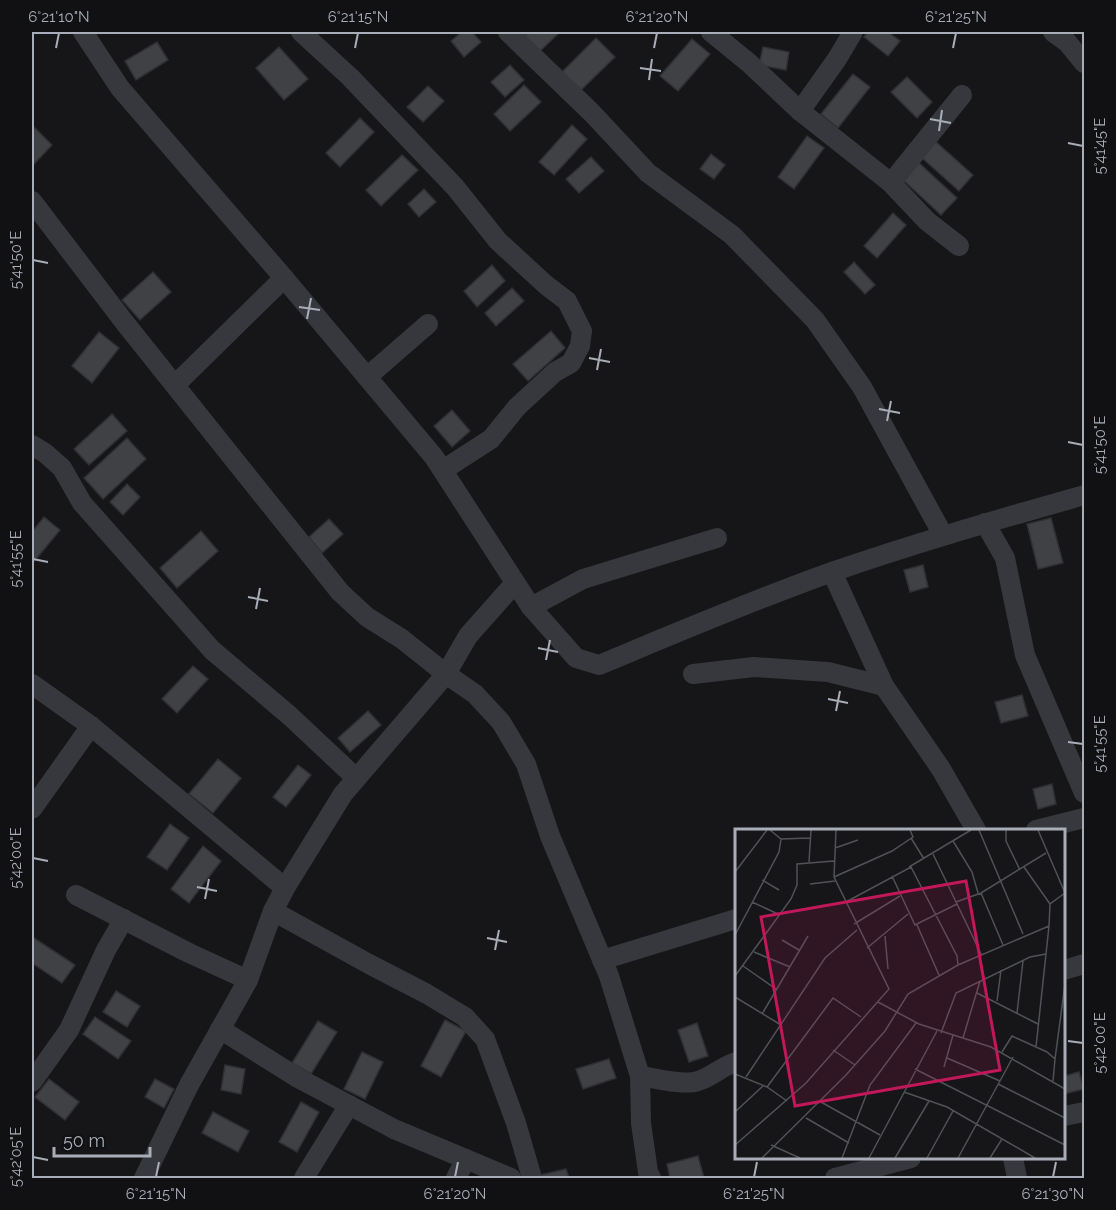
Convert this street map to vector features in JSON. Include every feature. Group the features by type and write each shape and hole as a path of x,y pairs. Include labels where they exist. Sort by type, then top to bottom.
{"street":[{"path":"83,32 120,88 284,278 443,470 514,583 531,607 576,658 599,665 832,572 944,535 1084,495"},
{"path":"301,32 350,77 455,187 498,241 567,301 582,331 580,346 571,363 555,372 517,407 491,439 443,470"},
{"path":"508,32 592,113 648,173 732,235 815,320 862,387 944,535"},
{"path":"711,32 800,111 891,183 927,221 959,246"},
{"path":"800,111 853,32"},
{"path":"1053,32 1066,42 1084,63"},
{"path":"891,183 962,95"},
{"path":"32,201 340,592 367,617 402,639 446,674 475,693 501,722 526,764 550,836 602,960 640,1076 641,1123 651,1179"},
{"path":"175,385 284,278"},
{"path":"367,377 428,324"},
{"path":"32,445 62,468 82,502 212,650 290,716 356,778"},
{"path":"985,523 1005,558 1024,655 1084,793"},
{"path":"531,607 583,579 717,538"},
{"path":"832,572 884,686 941,769 975,829"},
{"path":"144,1179 189,1085 248,980 273,911 343,794 446,674 468,636 514,583"},
{"path":"693,674 754,667 828,672 884,686"},
{"path":"32,684 91,726 285,888"},
{"path":"32,809 91,726"},
{"path":"1043,829 1084,818"},
{"path":"76,895 248,980"},
{"path":"273,911 465,1017 484,1039 491,1055 516,1123 532,1179"},
{"path":"32,1082 69,1030 105,950 124,919"},
{"path":"602,960 735,919"},
{"path":"1065,970 1084,964"},
{"path":"220,1029 298,1078 394,1129 511,1179"},
{"path":"640,1076 686,1082 698,1081 725,1065 735,1062"},
{"path":"304,1179 349,1105"},
{"path":"1065,1116 1084,1112"},
{"path":"456,1179 466,1159"},
{"path":"835,1179 907,1159"},
{"path":"1013,1159 1017,1179"}],"building":[{"path":"462,32 472,32 481,42 464,57 451,41"},
{"path":"529,32 560,32 539,52 524,36"},
{"path":"868,32 888,32 900,41 888,56 864,37"},
{"path":"596,38 615,57 579,92 561,73"},
{"path":"692,39 710,54 678,91 660,76"},
{"path":"157,42 168,60 136,80 125,61"},
{"path":"279,47 308,79 284,100 256,68"},
{"path":"763,47 789,52 786,70 759,65"},
{"path":"510,65 524,80 505,97 491,82"},
{"path":"853,74 870,87 838,128 821,114"},
{"path":"907,77 932,102 917,118 891,92"},
{"path":"524,85 541,102 510,131 494,114"},
{"path":"428,86 444,101 423,122 407,107"},
{"path":"360,118 374,132 340,167 326,153"},
{"path":"572,125 587,139 554,175 539,162"},
{"path":"35,128 52,145 32,166 32,132"},
{"path":"807,136 824,148 794,189 778,177"},
{"path":"935,141 973,175 959,191 921,157"},
{"path":"711,154 725,165 714,179 700,169"},
{"path":"402,155 418,170 381,206 366,190"},
{"path":"591,157 604,171 579,193 566,179"},
{"path":"917,161 957,198 941,215 901,178"},
{"path":"424,189 436,202 419,217 408,204"},
{"path":"893,213 906,225 877,258 864,246"},
{"path":"854,262 875,285 865,294 844,272"},
{"path":"492,265 505,281 477,307 464,291"},
{"path":"153,272 171,292 140,320 122,300"},
{"path":"512,288 524,301 496,326 485,313"},
{"path":"551,331 565,348 528,381 513,364"},
{"path":"99,332 119,348 92,383 72,366"},
{"path":"452,410 470,431 452,447 434,426"},
{"path":"112,414 127,431 89,465 74,449"},
{"path":"127,438 146,459 103,499 84,478"},
{"path":"127,484 140,497 123,515 110,502"},
{"path":"44,517 60,530 32,564 32,532"},
{"path":"1051,518 1063,563 1038,569 1027,524"},
{"path":"329,519 343,534 322,553 309,537"},
{"path":"201,531 218,551 177,588 160,568"},
{"path":"923,565 928,587 910,592 904,570"},
{"path":"193,666 208,679 177,713 162,699"},
{"path":"1022,695 1028,716 1001,723 995,702"},
{"path":"368,711 381,725 350,752 338,738"},
{"path":"218,759 241,778 213,813 189,794"},
{"path":"298,765 311,775 286,807 273,797"},
{"path":"1052,784 1056,804 1038,809 1033,789"},
{"path":"170,824 189,838 167,870 147,857"},
{"path":"203,846 221,861 189,903 171,889"},
{"path":"34,938 75,965 62,983 32,963"},
{"path":"116,991 140,1006 127,1027 103,1012"},
{"path":"95,1017 131,1041 118,1059 83,1034"},
{"path":"445,1020 466,1031 441,1077 421,1066"},
{"path":"318,1021 337,1032 311,1074 292,1063"},
{"path":"697,1023 708,1056 689,1062 678,1030"},
{"path":"362,1052 383,1062 365,1099 344,1089"},
{"path":"609,1059 616,1078 583,1089 576,1069"},
{"path":"225,1065 245,1069 241,1094 221,1090"},
{"path":"1079,1072 1084,1089 1065,1094 1065,1076"},
{"path":"49,1079 79,1102 65,1120 35,1097"},
{"path":"155,1079 174,1089 164,1108 145,1097"},
{"path":"301,1102 319,1112 297,1152 279,1142"},
{"path":"213,1112 249,1131 238,1152 202,1133"},
{"path":"698,1156 704,1178 670,1178 667,1164"},
{"path":"566,1169 569,1178 541,1178 540,1175"}]}
